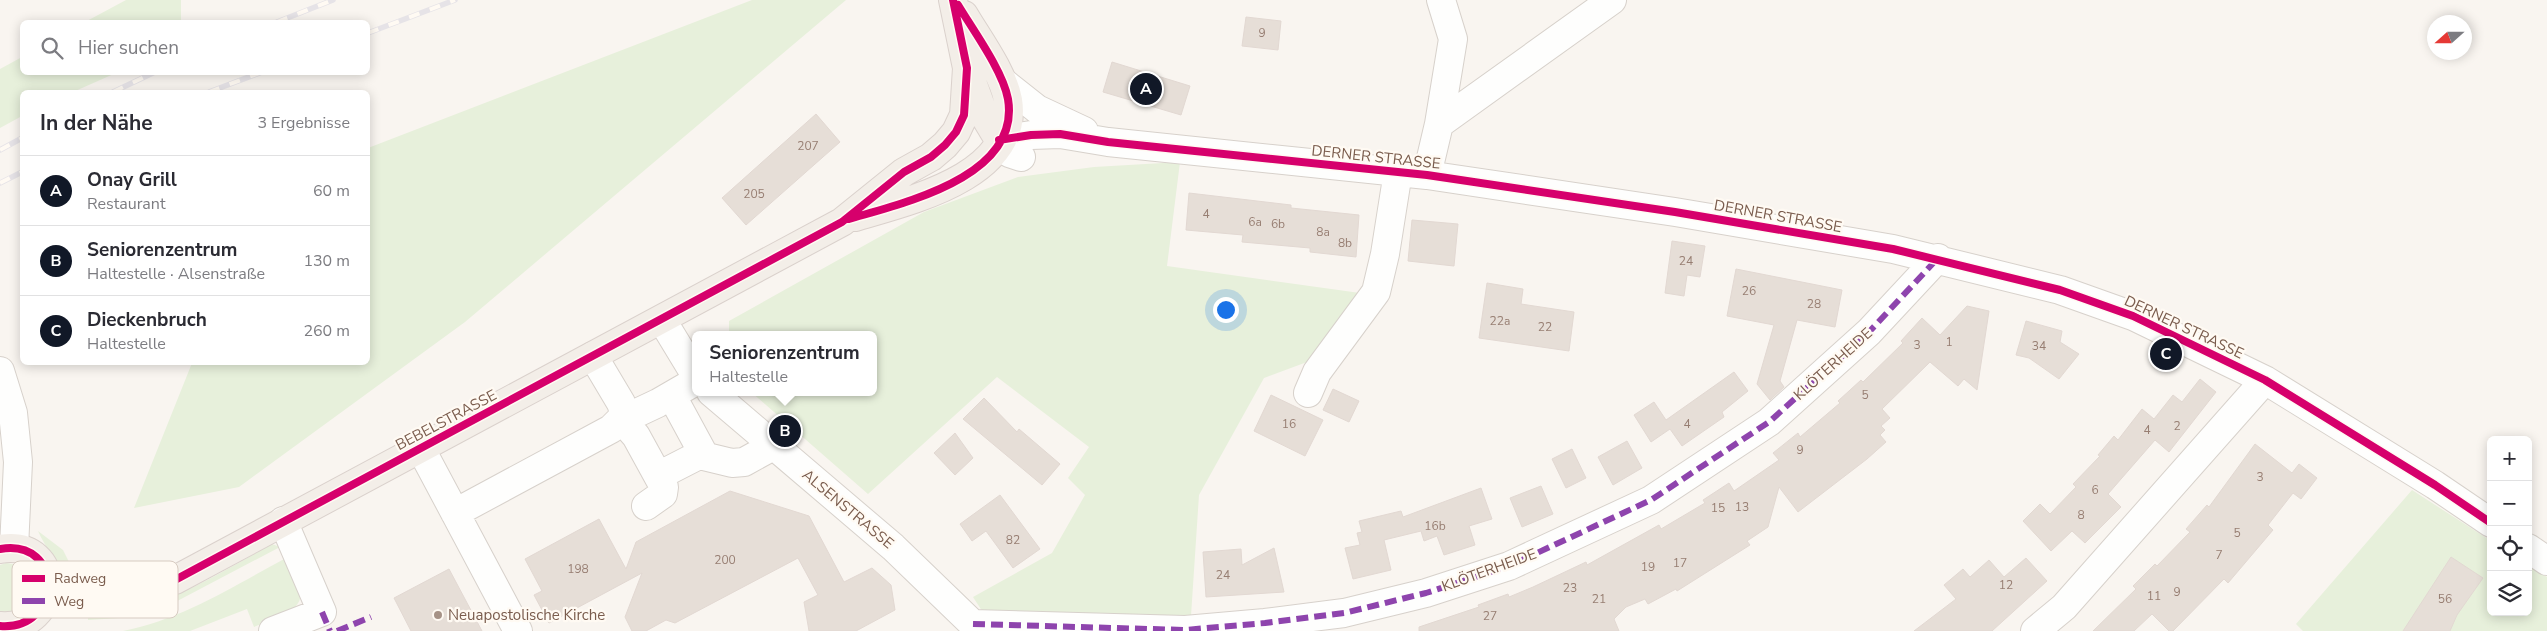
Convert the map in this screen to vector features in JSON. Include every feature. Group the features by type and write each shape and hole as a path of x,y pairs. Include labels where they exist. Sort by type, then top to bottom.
{"main road":[{"path":"931,156 1000,140 984,115 967,68 954,0"},
{"name":"BEBELSTRASSE","path":"842,222 917,198 983,164 1000,140 1009,114 1002,82 954,0"},
{"path":"931,156 946,145 956,132 964,115 967,68"},
{"name":"BEBELSTRASSE","path":"178,578 842,222 904,172 931,156"},
{"path":"7,549 26,552 36,561"},
{"path":"0,626 33,626"}],"street":[{"path":"1427,175 1439,124 1453,39 1441,0"},
{"path":"1439,124 1612,0"},
{"name":"DERNER STRASSE","path":"1002,82 1037,109 1108,142"},
{"name":"DERNER STRASSE","path":"1000,140 1031,135 1060,134 1108,142 1427,175 1685,214 1938,258 2060,290 2133,316 2265,380 2435,485 2487,520"},
{"path":"1000,140 1009,153 1021,157"},
{"name":"DERNER STRASSE","path":"983,164 1108,142"},
{"path":"1308,393 1317,372 1376,292 1385,254 1398,172"},
{"name":"KLÖTERHEIDE","path":"976,627 1185,630 1265,623 1344,613 1426,593 1509,566 1651,500 1769,422 1869,332 1938,258"},
{"path":"662,320 692,369"},
{"path":"593,356 621,403 625,415 622,420"},
{"path":"0,370 13,413 18,462 7,549"},
{"path":"2037,630 2064,607 2265,380"},
{"path":"455,513 611,429 622,420 672,396 692,384"},
{"path":"672,396 704,455"},
{"name":"ALSENSTRASSE","path":"716,396 893,547 976,627"},
{"path":"622,420 636,436 664,487 663,494 646,506"},
{"path":"658,476 699,455 732,463 744,462 773,446"},
{"path":"421,448 518,631"},
{"path":"274,631 322,612 283,521"},
{"path":"2532,551 2547,561"}],"green space":[{"path":"126,0 181,0 181,20 89,20"},
{"path":"752,0 846,0 465,322 239,487 134,508 191,365 370,365 370,147"},
{"path":"20,58 20,75 111,75 78,90 20,90 20,117 0,128 0,69"},
{"path":"1180,162 1167,266 1360,293 1307,362 1264,378 1199,495 1191,616 986,617 973,597 1052,553 1085,495 1068,478 1089,447 997,377 868,494 756,396 877,396 877,331 729,331 729,321 924,212 1018,177 1094,167"},
{"path":"2412,490 2487,538 2487,616 2532,616 2532,568 2547,577 2547,631 2303,631 2296,624"},
{"path":"38,531 63,550 68,561 57,561"},
{"path":"272,544 280,547 178,601 178,593"},
{"path":"286,558 301,590 301,594 295,607 289,612 254,627 247,609 190,631 123,631 168,618 178,618 178,614 227,591"},
{"path":"12,564 12,613 7,614 0,612 0,565"},
{"path":"88,618 120,618 88,620"}],"building":[{"path":"1246,17 1281,21 1278,50 1242,46"},
{"path":"1112,62 1190,86 1181,115 1103,92"},
{"path":"816,114 840,142 746,225 722,198"},
{"path":"1189,193 1291,205 1291,208 1359,215 1356,257 1310,252 1310,248 1242,242 1243,235 1186,230"},
{"path":"1412,220 1458,224 1454,266 1408,261"},
{"path":"1672,241 1705,246 1700,277 1687,275 1684,296 1665,293"},
{"path":"1736,269 1842,290 1835,327 1797,320 1780,381 1784,387 1770,400 1757,384 1774,325 1727,316"},
{"path":"1487,283 1523,289 1521,304 1574,312 1569,351 1479,338"},
{"path":"1967,306 1989,311 1977,390 1964,379 1958,386 1930,362 1882,409 1890,418 1881,426 1885,430 1880,435 1886,442 1867,459 1798,512 1779,487 1768,527 1747,541 1750,545 1677,591 1676,589 1648,604 1645,599 1626,607 1614,619 1619,631 1419,631 1419,627 1479,607 1478,605 1508,594 1509,597 1586,562 1587,565 1659,525 1661,529 1705,503 1703,500 1729,483 1734,491 1779,460 1773,453 1798,433 1800,437 1840,403 1838,401 1861,380 1863,382 1903,343 1901,341 1922,318 1940,335"},
{"path":"2026,321 2062,331 2060,342 2079,354 2059,379 2029,358 2016,355"},
{"path":"1734,372 1748,391 1722,412 1724,417 1682,446 1670,429 1651,442 1634,415 1654,402 1666,420"},
{"path":"2200,379 2216,392 2169,452 2155,440 2108,494 2121,507 2085,543 2072,531 2051,551 2023,521 2040,504 2050,514 2076,487 2073,484 2100,456 2098,455 2114,436 2118,440 2142,409 2154,419 2173,395 2182,402"},
{"path":"1333,389 1359,401 1349,422 1323,410"},
{"path":"1271,395 1323,420 1305,456 1254,431"},
{"path":"984,398 1017,432 1019,429 1060,464 1042,485 963,419"},
{"path":"955,433 973,458 955,475 934,453"},
{"path":"1627,441 1642,468 1613,485 1598,457"},
{"path":"2255,444 2292,473 2299,464 2317,478 2301,499 2293,493 2268,525 2273,530 2228,583 2224,579 2173,631 2169,631 2152,614 2134,631 2093,631 2136,589 2133,586 2155,564 2157,566 2190,532 2186,529 2207,505 2209,507"},
{"path":"1572,449 1586,478 1566,488 1552,459"},
{"path":"1541,486 1553,514 1522,527 1510,498"},
{"path":"1481,488 1492,519 1469,526 1475,545 1444,555 1437,536 1424,541 1421,531 1384,540 1391,570 1353,579 1345,548 1360,545 1357,533 1362,532 1359,521 1401,511 1403,517"},
{"path":"730,491 809,516 844,582 872,568 891,585 895,610 856,631 809,631 804,602 818,595 798,558 675,623 666,620 646,631 632,631 625,617 642,573 549,623 534,595 542,591 525,559 599,519 626,569 636,542"},
{"path":"1000,495 1040,549 1013,568 986,531 972,541 960,524"},
{"path":"1274,548 1284,592 1206,597 1203,552 1241,549 1242,565"},
{"path":"2451,557 2483,578 2457,615 2450,631 2403,631"},
{"path":"2026,558 2047,581 1992,631 1914,631 1956,599 1944,585 1963,569 1970,577 1989,560 2004,577"},
{"name":"Neuapostolische Kirche","path":"449,569 482,631 411,631 394,598"}],"railway":[{"path":"282,20 333,0"},
{"path":"370,32 455,0"},
{"path":"117,90 149,75"},
{"path":"214,90 254,75"},
{"path":"0,150 20,139"},
{"path":"0,183 20,173"}],"marked path":[{"path":"973,624 1185,630 1265,623 1344,613 1426,593 1509,566 1651,500 1769,422 1869,332 1938,258"},
{"path":"322,612 330,631"},
{"path":"337,631 371,617"}],"cycle path":[{"path":"178,578 842,222 904,172 931,157 956,132 964,115 967,68 953,0"},
{"path":"849,219 926,195 954,182 978,167 996,148 1007,126 1008,99 994,64 958,5"},
{"path":"999,140 1031,135 1060,134 1108,142 1427,175 1675,212 1893,249 2060,290 2133,316 2265,380 2435,485 2487,520"},
{"path":"0,549 21,549 36,557 39,561"},
{"path":"0,626 20,624 30,618"}],"place":[{"name":"Onay Grill","path":"1146,89"},
{"name":"Dieckenbruch","path":"2166,354"},
{"name":"Seniorenzentrum","path":"785,431"},
{"name":"Neuapostolische Kirche","path":"438,615"}]}
